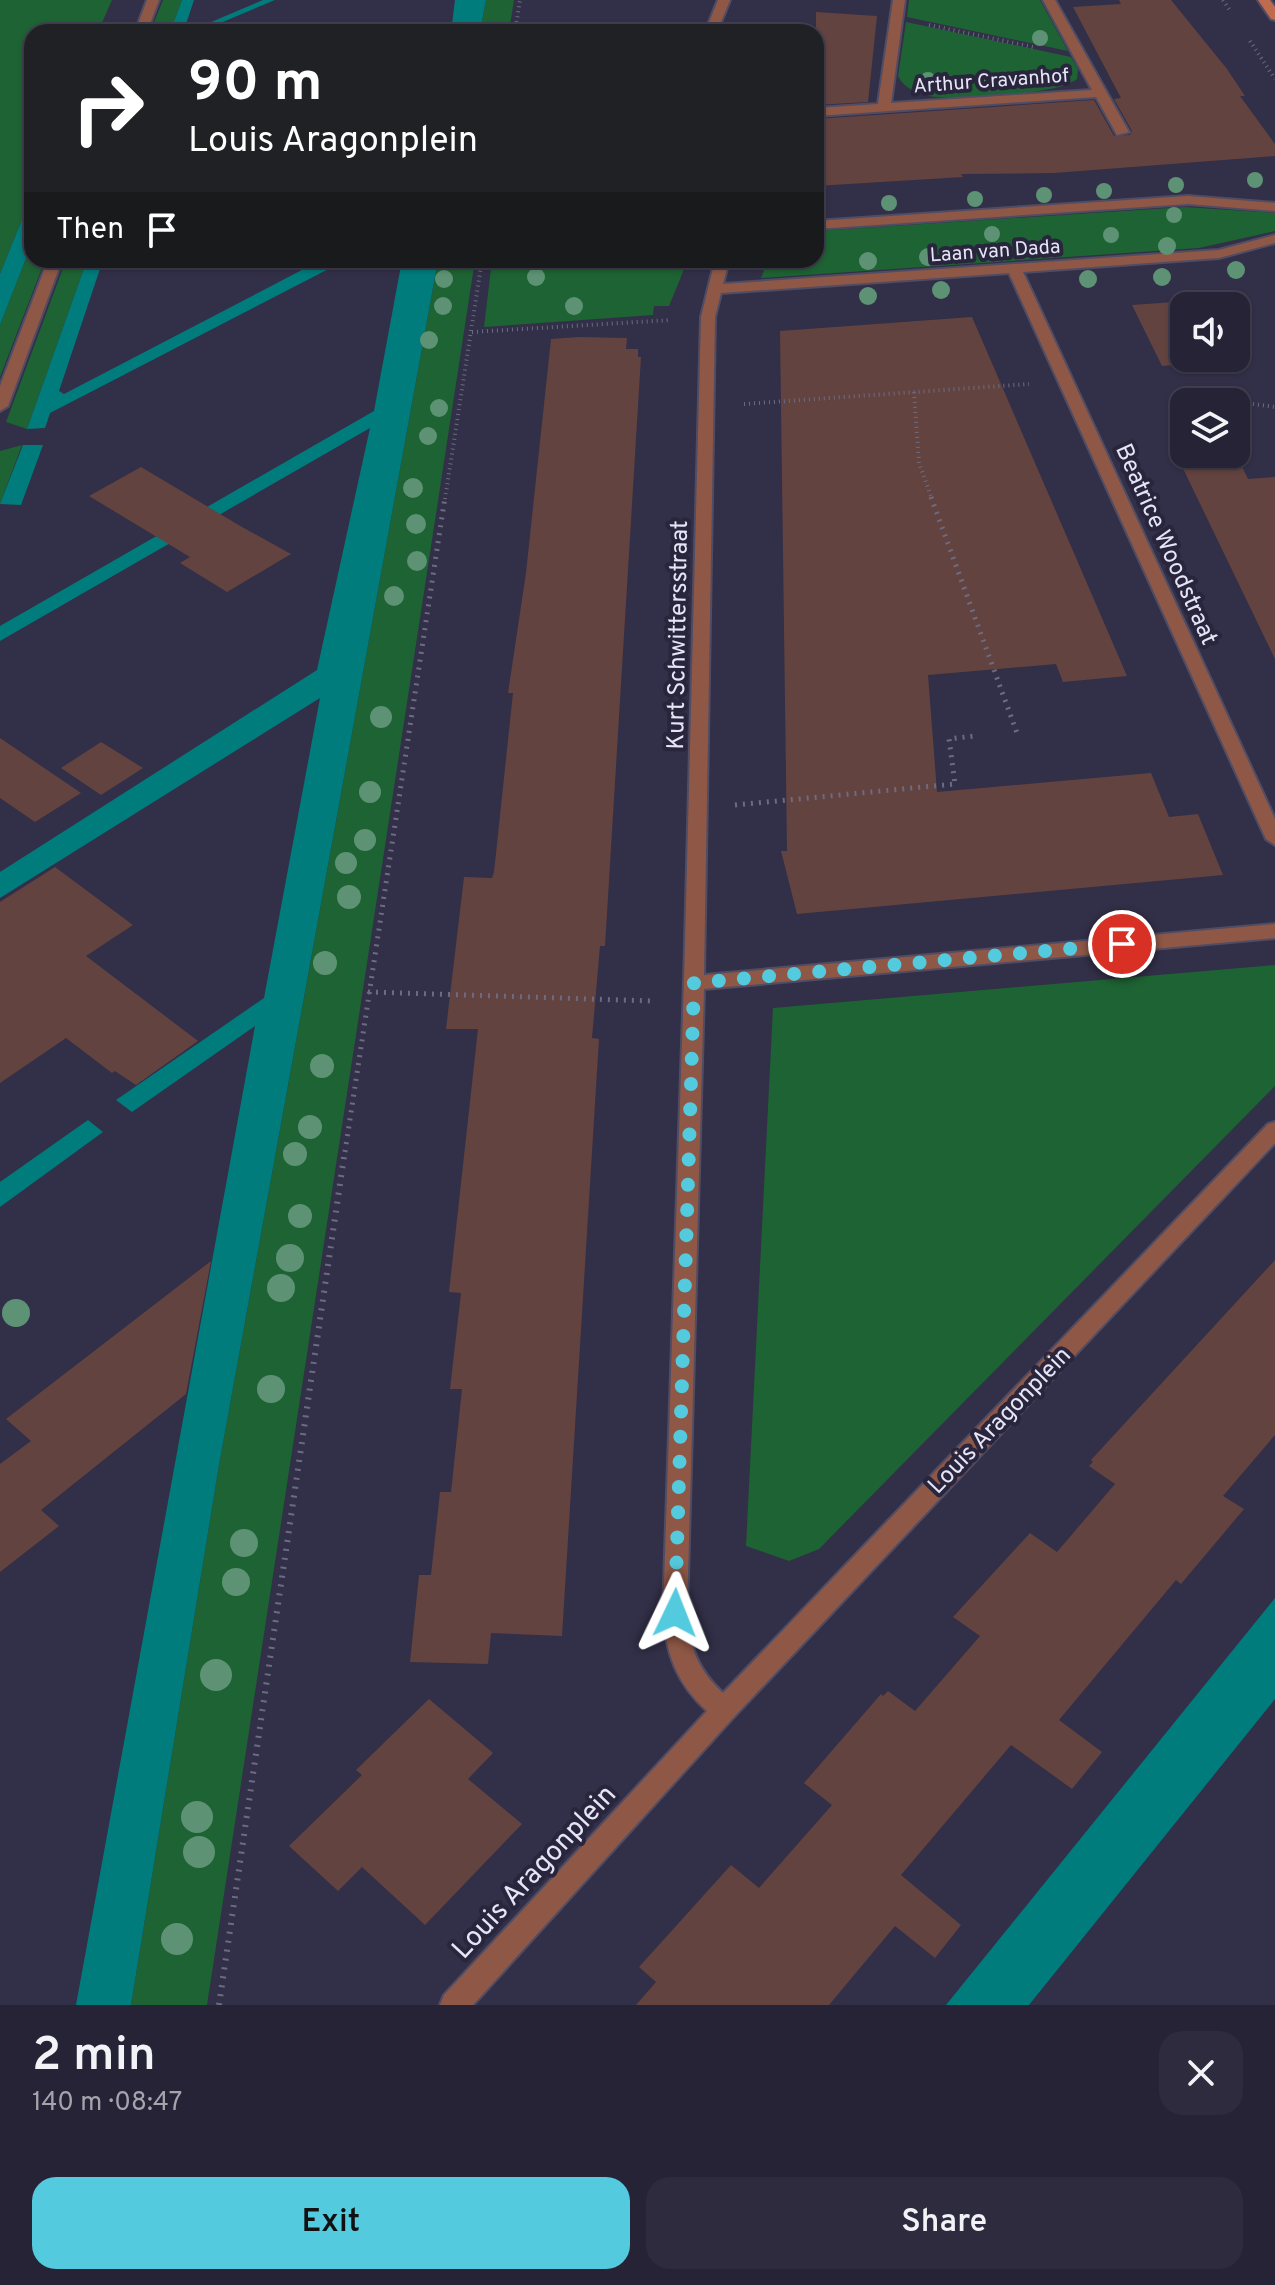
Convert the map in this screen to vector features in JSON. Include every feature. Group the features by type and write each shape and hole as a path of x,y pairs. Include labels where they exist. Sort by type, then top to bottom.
{"street":[{"path":"144,24 153,0"},
{"path":"714,24 724,0"},
{"name":"Arthur Cravanhof","path":"884,107 899,0"},
{"name":"Arthur Cravanhof","path":"1049,0 1122,132"},
{"path":"1264,0 1275,16"},
{"name":"Arthur Cravanhof","path":"824,111 1101,93"},
{"name":"Laan van Dada","path":"824,224 1188,200 1275,207"},
{"name":"Laan van Dada","path":"716,289 1219,254 1275,239"},
{"path":"0,406 52,268"},
{"name":"Kurt Schwittersstraat","path":"694,992 708,317 720,268"},
{"name":"Beatrice Woodstraat","path":"1014,269 1275,839"},
{"path":"724,1710 693,1681 685,1668 678,1653 675,1613 694,992 1275,931"},
{"name":"Louis Aragonplein","path":"454,2005 724,1710 1275,1130"}],"path":[{"path":"516,24 520,0"},
{"path":"896,18 1081,57"},
{"path":"219,2005 368,992 481,268"},
{"path":"472,332 708,317"},
{"path":"706,407 1066,381"},
{"path":"914,392 919,463 1017,733"},
{"path":"1253,404 1275,407"},
{"path":"698,809 955,784 949,739 974,736"},
{"path":"368,992 694,992"}],"shaded area":[{"path":"0,0 112,0 102,24 24,24 24,215 0,274"},
{"path":"163,0 182,0 173,24 153,24"},
{"path":"182,0 194,0 186,24 173,24"},
{"path":"263,0 275,0 218,24 206,24"},
{"path":"455,0 486,0 482,24 452,24"},
{"path":"486,0 514,0 510,24 482,24"},
{"path":"909,0 1040,0 1068,51 907,17"},
{"path":"906,22 1071,57 1078,69 1077,79 1066,85 1028,93 942,97 920,93 907,87 898,76"},
{"path":"1185,207 1275,213 1275,231 1199,248 761,278 765,268 824,268 824,230"},
{"path":"24,215 24,264 0,325 0,274"},
{"path":"24,264 24,268 42,268 0,377 0,325"},
{"path":"63,268 84,268 27,429 6,422"},
{"path":"84,268 100,268 59,391 64,394 306,268 331,268 50,413 45,428 27,429"},
{"path":"401,268 437,268 219,1465 131,2005 76,2005 255,1026 132,1112 116,1100 264,998 320,698 0,898 0,872 317,670 370,428 0,641 0,626 374,411"},
{"path":"437,268 474,268 207,2005 131,2005 219,1465"},
{"path":"491,268 685,268 669,306 654,306 653,315 484,327"},
{"path":"22,445 0,504 0,451"},
{"path":"23,445 43,445 21,505 0,504"},
{"path":"1275,965 1275,1086 819,1549 789,1561 746,1546 773,1008"},
{"path":"88,1120 103,1132 0,1207 0,1182"},
{"path":"1275,1598 1275,1699 1029,2005 946,2005"}],"building":[{"path":"1119,0 1171,0 1245,96 1240,96 1275,144 1275,156 1054,173 961,174 963,177 824,186 824,118 1094,100 1114,136 1130,135 1132,131 1114,99 1121,98 1073,7 1121,4"},
{"path":"816,12 877,16 868,102 824,105 824,24 816,24"},
{"path":"1170,302 1170,365 1162,366 1132,305"},
{"path":"972,317 1127,676 1063,682 1056,664 928,675 937,792 1151,773 1169,817 1198,814 1223,875 797,914 781,851 787,851 780,331"},
{"path":"627,338 626,349 638,349 638,357 641,357 605,946 600,946 592,1038 599,1039 562,1636 491,1633 488,1664 410,1662 419,1575 431,1575 440,1492 451,1492 462,1389 450,1389 461,1293 449,1292 478,1029 446,1029 464,877 492,878 494,872 513,693 508,693 526,573 551,339"},
{"path":"141,467 291,554 227,592 180,563 190,557 89,496"},
{"path":"1183,468 1243,468 1248,479 1275,477 1275,659"},
{"path":"0,738 81,793 35,822 0,798"},
{"path":"101,742 143,768 101,795 61,768"},
{"path":"55,867 133,925 86,956 198,1041 136,1085 115,1071 112,1073 66,1038 0,1083 0,902"},
{"path":"1275,1260 1275,1435 1223,1496 1244,1509 1181,1584 1176,1580 1059,1720 1102,1752 1072,1789 1011,1745 901,1875 961,1925 935,1958 895,1926 829,2005 636,2005 656,1982 639,1967 731,1865 759,1888 832,1805 804,1783 881,1694 883,1696 888,1691 915,1711 980,1636 953,1617 1030,1533 1057,1552 1115,1484 1089,1466 1093,1462 1091,1460"},
{"path":"211,1261 186,1394 41,1510 59,1526 0,1572 0,1464 31,1441 6,1419"},
{"path":"429,1699 493,1753 468,1779 522,1824 425,1925 362,1867 338,1891 289,1846 362,1775 356,1770"}],"route":[{"path":"675,1613 694,983 1122,944"}]}
